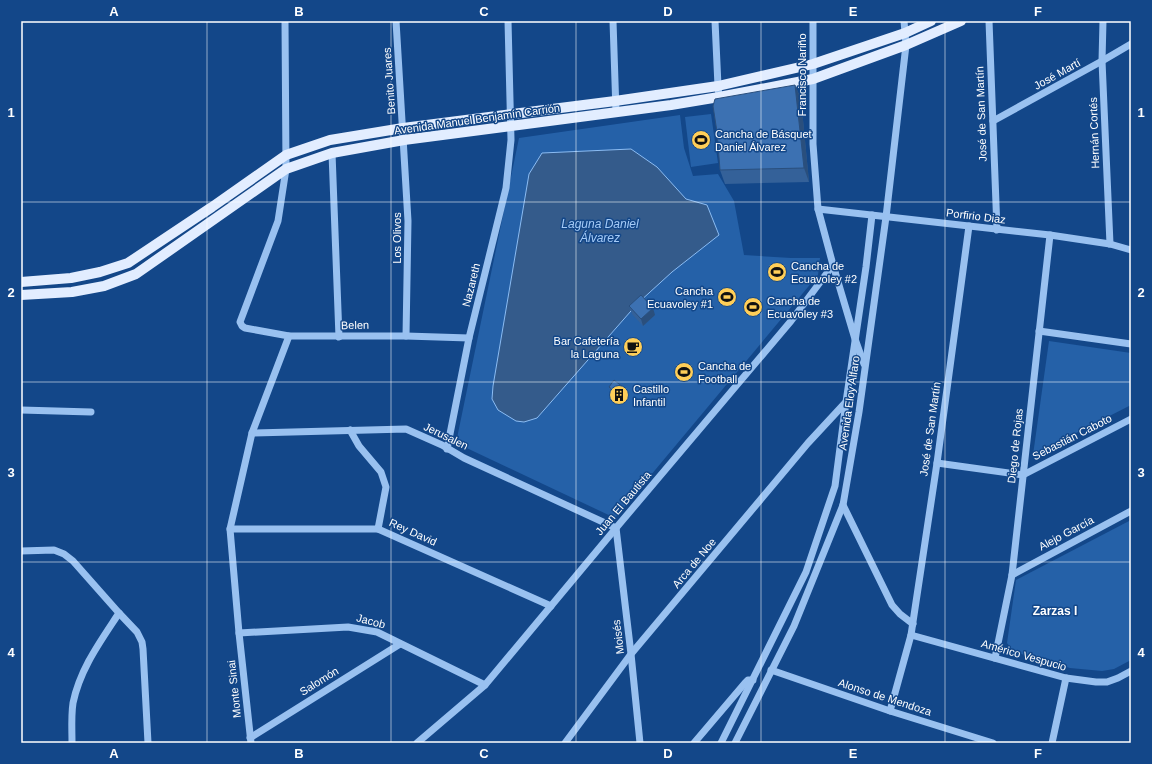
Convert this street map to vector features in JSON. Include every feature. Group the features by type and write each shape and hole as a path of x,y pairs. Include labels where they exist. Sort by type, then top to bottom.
{"main road":[{"name":"Avenida Manuel Benjamín Carrión","path":"21,282 71,278 100,272 128,263 286,155 330,140 403,128 615,101 718,86 813,64 905,33 931,21"},
{"name":"Avenida Manuel Benjamín Carrión","path":"21,295 72,292 104,286 136,274 286,170 332,153 404,140 671,105 813,79 906,45 962,21"}],"street":[{"path":"285,21 286,170"},
{"name":"Benito Juares","path":"396,21 404,140"},
{"name":"Nazareth","path":"447,449 469,338 506,188 511,140 508,21"},
{"path":"613,21 616,112"},
{"path":"715,21 719,97"},
{"name":"Francisco Nariño","path":"813,21 813,144 818,209 855,339 865,366"},
{"name":"Avenida Eloy Alfaro","path":"735,743 794,626 844,505 859,412 886,216 906,45 904,21"},
{"name":"José de San Martín","path":"989,21 997,230"},
{"name":"Hernán Cortés","path":"1103,21 1102,61 1110,244"},
{"name":"José Martí","path":"993,121 1131,44"},
{"name":"Los Olivos","path":"404,140 408,221 406,336"},
{"path":"332,153 339,337"},
{"name":"Belen","path":"286,170 278,221 240,322 242,326 245,328 288,336 406,336 469,338"},
{"name":"Porfirio Diaz","path":"818,209 1050,235 1110,244 1131,250"},
{"name":"Avenida Eloy Alfaro","path":"721,743 806,572 835,486 872,215"},
{"name":"José de San Martín","path":"890,711 913,624 970,226"},
{"name":"Diego de Rojas","path":"995,658 1012,574 1050,235"},
{"name":"Juan El Bautista","path":"417,743 486,685 791,321 833,265"},
{"path":"1039,331 1131,344"},
{"name":"Monte Sinai","path":"250,740 230,529 252,433 288,336"},
{"name":"Arca de Noe","path":"565,743 631,654 808,443 846,402"},
{"path":"21,410 91,412"},
{"name":"Sebastián Caboto","path":"1022,475 1131,419"},
{"name":"Jerusalen","path":"252,433 406,429 616,528"},
{"path":"350,430 359,446 381,472 386,487 378,528"},
{"path":"937,463 1022,475"},
{"path":"844,505 892,605 900,614 913,624"},
{"name":"Alejo García","path":"1012,574 1131,511"},
{"name":"Rey David","path":"230,529 378,528 551,606"},
{"name":"Moisés","path":"616,528 640,743"},
{"path":"21,551 54,550 64,554 73,561 137,632 142,642 148,743"},
{"path":"72,743 73,704 80,680 93,653 119,613"},
{"name":"Jacob","path":"239,633 348,627 377,632 486,685"},
{"name":"Américo Vespucio","path":"911,635 1066,678 1107,682 1131,671"},
{"name":"Salomón","path":"250,740 400,644"},
{"name":"Alonso de Mendoza","path":"771,670 890,711 994,743"},
{"path":"1052,743 1066,678"},
{"path":"694,743 748,680 753,680 764,684"}],"shaded area":[{"name":"Cancha de Básquet Daniel Álvarez","path":"711,114 718,163 691,167 685,117"},
{"path":"680,115 684,148 693,176 718,174 734,201 744,255 820,258 818,275 615,518 456,443 519,138"},
{"path":"1049,341 1131,353 1131,405 1033,455"},
{"path":"1131,520 1131,660 1114,669 1102,671 1070,668 1014,652 1007,643 1016,580"}],"water":[{"name":"Laguna Daniel Álvarez","path":"631,149 657,167 686,199 707,205 719,235 672,272 638,303 537,418 524,422 516,421 498,410 492,399 529,174 542,153"}],"building":[{"path":"795,85 804,168 720,170 713,106 715,99"},
{"path":"641,295 653,308 641,319 629,306"},
{"path":"614,380 624,388 619,395 609,387"}],"place":[{"name":"Cancha de Básquet Daniel Álvarez","path":"701,140"},
{"name":"Cancha de Ecuavoley #2","path":"777,272"},
{"name":"Cancha Ecuavoley #1","path":"727,297"},
{"name":"Cancha de Ecuavoley #3","path":"753,307"},
{"name":"Bar Cafetería la Laguna","path":"633,347"},
{"name":"Cancha de Football","path":"684,372"},
{"name":"Castillo Infantil","path":"619,395"}],"district":[{"name":"Zarzas I","path":"1055,611"}]}
